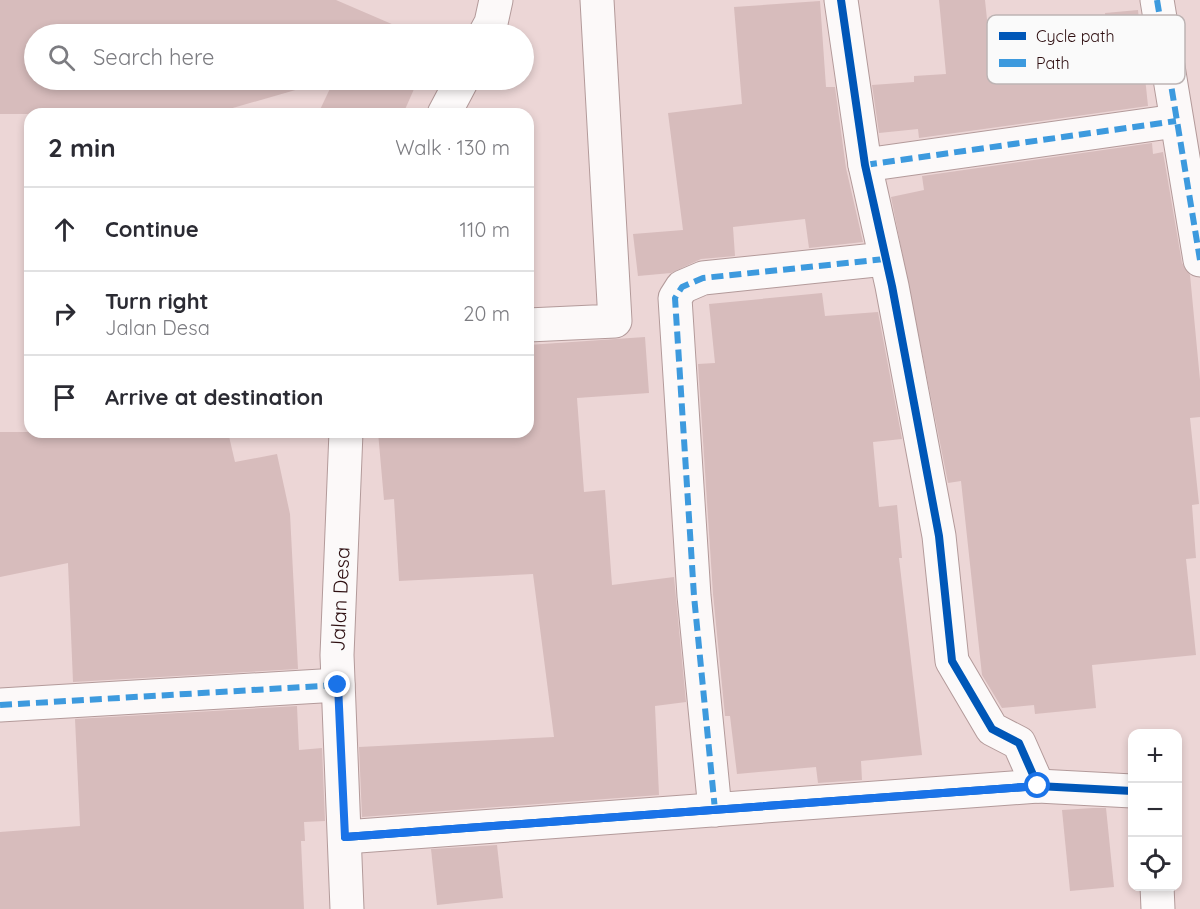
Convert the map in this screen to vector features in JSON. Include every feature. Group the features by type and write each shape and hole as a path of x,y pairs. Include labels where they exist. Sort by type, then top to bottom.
{"street":[{"path":"490,24 496,0"},
{"path":"534,325 615,321 597,0"},
{"path":"841,0 865,165 939,536 952,661 992,729 1019,743 1038,786"},
{"path":"1157,0 1159,15"},
{"path":"1170,84 1200,260"},
{"path":"447,108 457,90"},
{"path":"865,165 1176,121"},
{"path":"715,810 694,596 675,298 682,287 703,278 885,259"},
{"name":"Jalan Desa","path":"346,438 337,655 347,909"},
{"path":"0,705 338,685"},
{"path":"345,837 1038,786 1128,792"},
{"path":"1157,891 1158,909"}],"building":[{"path":"0,0 336,0 392,24 24,24 24,90 295,90 233,108 24,108 24,114 0,114"},
{"path":"939,0 985,0 987,84 1146,84 1148,106 919,138 918,129 879,133 872,85 914,82 914,76 946,74"},
{"path":"820,1 826,87 835,87 846,168 863,242 809,248 805,219 733,227 735,256 701,259 671,273 638,276 633,234 683,230 668,113 742,104 734,7"},
{"path":"1138,10 1139,15 1105,15 1105,13"},
{"path":"329,90 414,90 406,108 321,108"},
{"path":"1152,143 1153,154 1163,152 1182,263 1190,275 1200,380 1200,417 1190,418 1199,504 1192,505 1196,558 1186,559 1196,655 1092,665 1096,708 1035,714 1034,705 1002,708 982,675 961,481 948,483 891,197 924,190 922,176"},
{"path":"822,293 825,316 878,312 902,439 873,442 879,507 897,505 902,558 899,558 922,755 861,761 862,780 818,783 816,767 737,774 730,716 725,716 713,594 698,364 715,363 709,304"},
{"path":"645,337 649,393 577,398 584,492 605,490 612,585 674,577 686,702 655,706 659,795 362,817 359,747 554,737 533,574 399,581 394,499 384,500 379,438 534,438 534,345"},
{"path":"0,432 24,432 24,438 229,438 235,462 277,454 290,514 298,669 73,682 68,563 0,577"},
{"path":"297,706 299,750 322,748 325,821 304,822 305,841 301,841 304,909 0,909 0,832 80,826 75,719"},
{"path":"1106,808 1114,887 1070,891 1062,810"},
{"path":"497,845 503,898 437,905 431,849"}],"marked path":[{"path":"1157,0 1159,15"},
{"path":"1171,84 1200,260"},
{"path":"865,165 1176,121"},
{"path":"715,810 694,596 675,298 682,287 703,278 885,259"},
{"path":"0,705 338,685"}],"cycle path":[{"path":"841,0 865,165 892,286 939,536 952,661 992,729 1019,743 1038,786"},
{"path":"345,837 1038,786 1128,791"}],"route":[{"path":"338,685 345,837 1038,786"}]}
